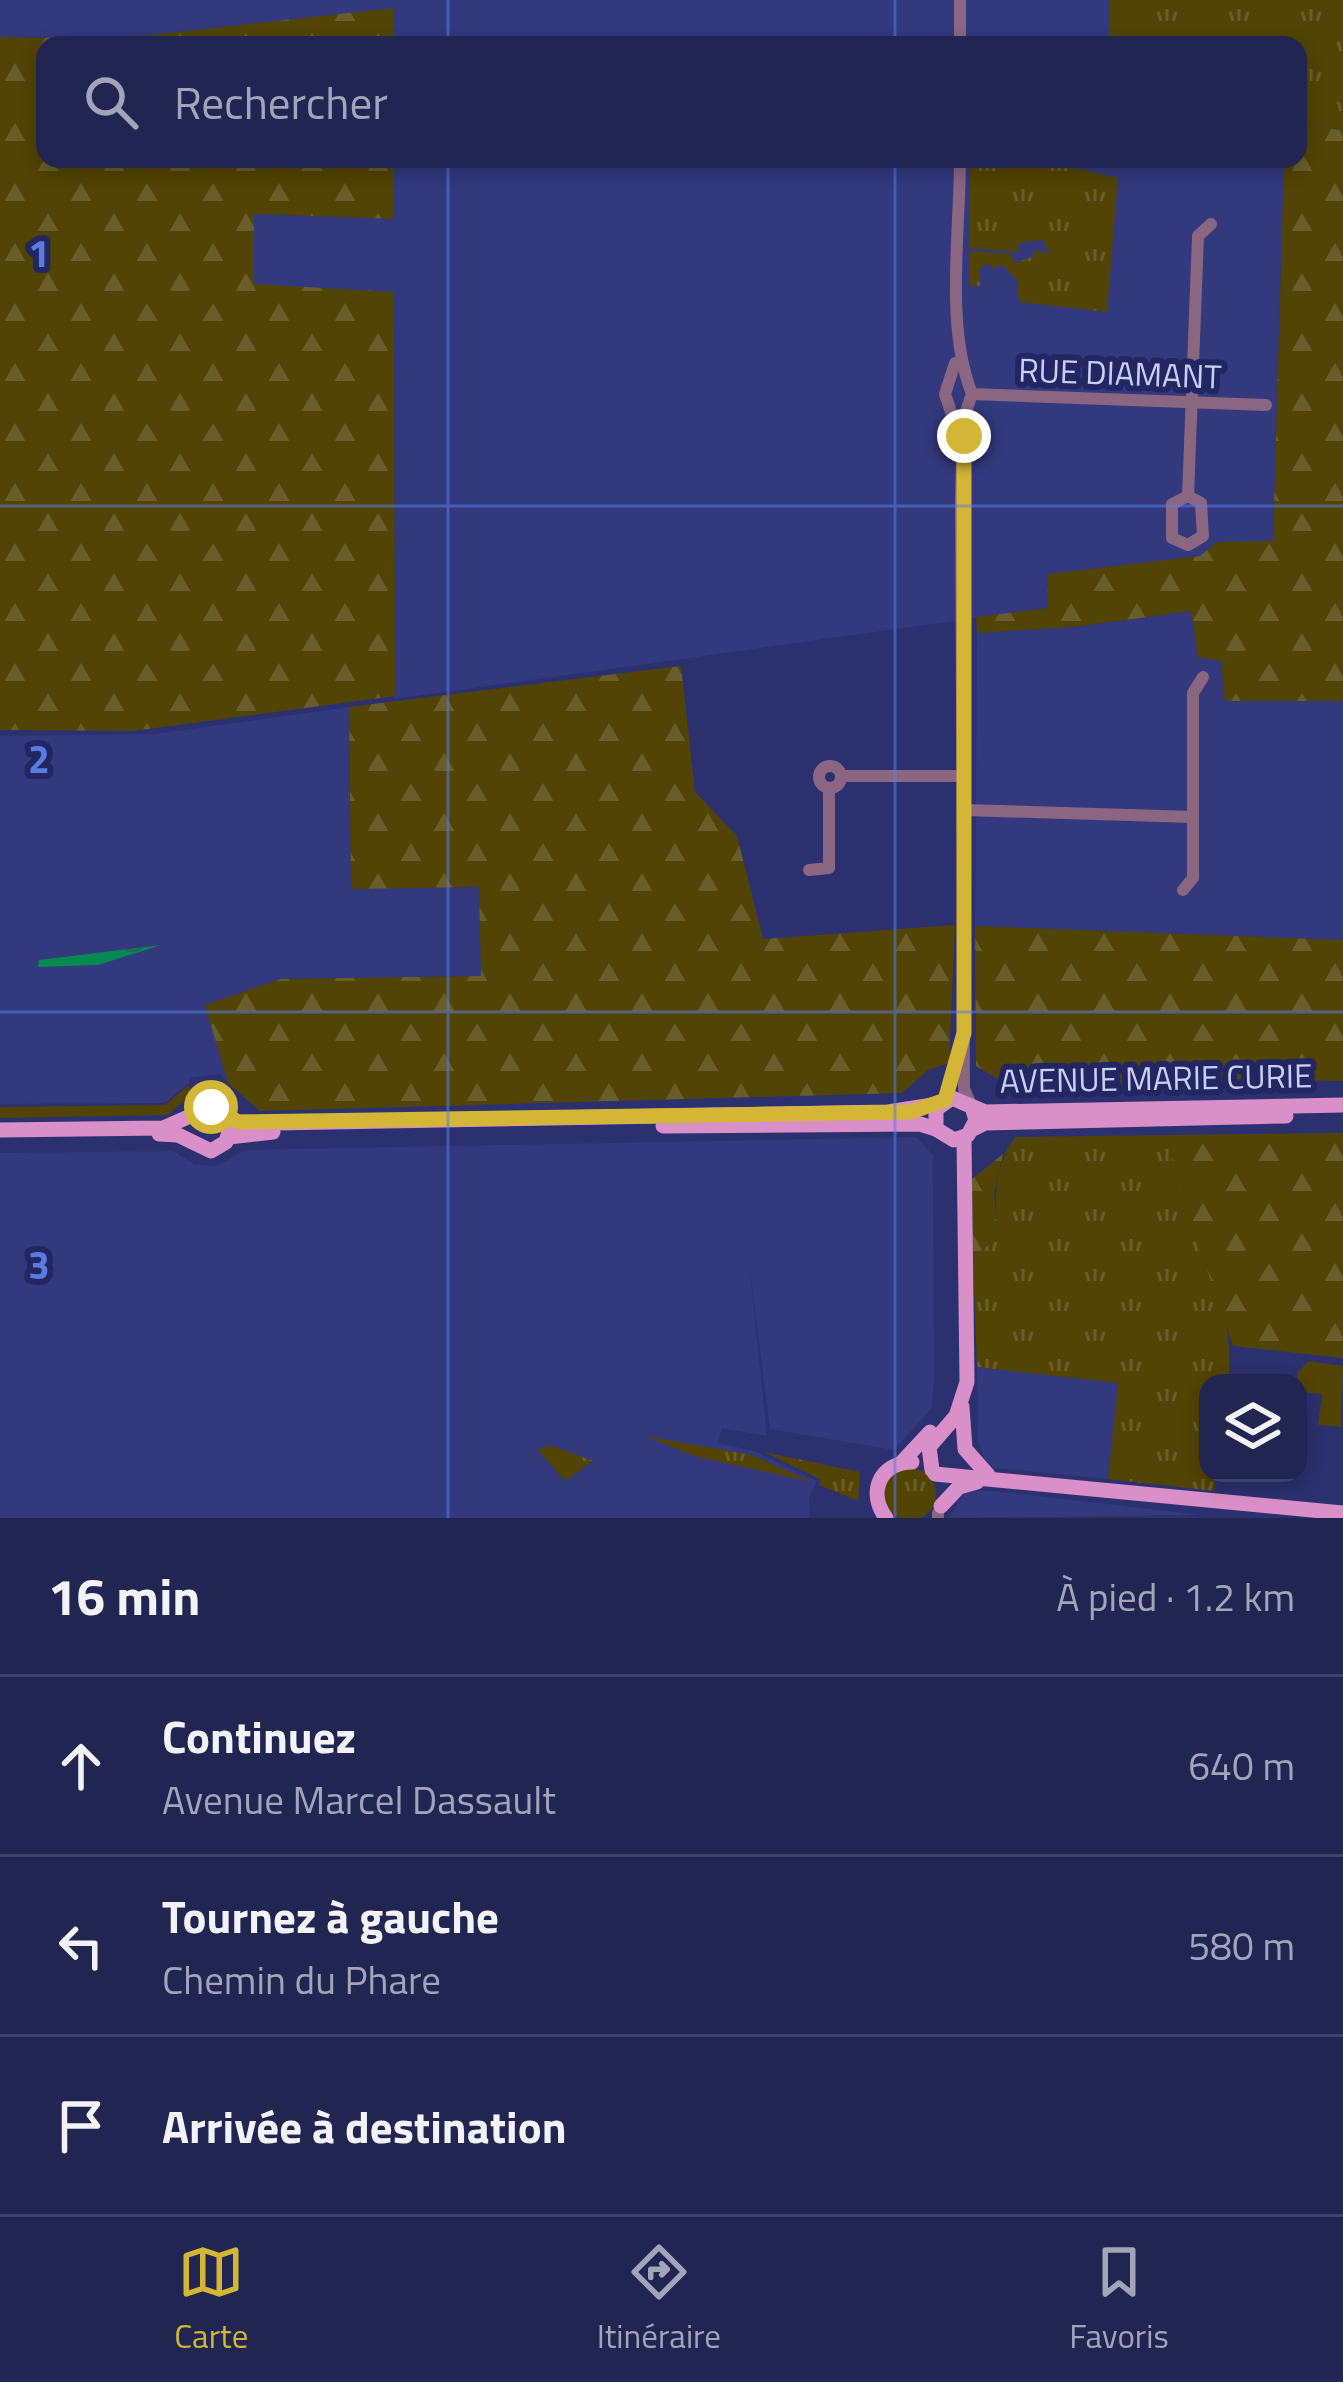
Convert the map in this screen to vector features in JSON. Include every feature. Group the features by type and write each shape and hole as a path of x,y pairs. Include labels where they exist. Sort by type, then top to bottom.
{"main road":[{"name":"AVENUE MARIE CURIE","path":"942,1102 960,1098 985,1112 1343,1105"},
{"path":"0,1133 163,1128 204,1107 226,1117 278,1123 911,1112 942,1102 955,1133 967,1382 962,1404 964,1450 989,1476"},
{"path":"884,1517 876,1499 879,1481 948,1412 958,1383 955,1133 972,1107"},
{"name":"AVENUE MARIE CURIE","path":"229,1136 920,1124 955,1133 986,1123 1343,1115"},
{"path":"0,1133 161,1134 211,1151 229,1136 226,1117"},
{"path":"189,1118 189,1140"},
{"path":"938,1514 929,1447 962,1404"},
{"path":"902,1462 933,1472 1320,1518"},
{"path":"938,1514 959,1486 989,1482 1343,1513"}],"street":[{"path":"960,0 960,36"},
{"path":"960,168 959,326 968,394 961,501 964,1089 972,1107"},
{"path":"1188,496 1198,236 1211,224"},
{"path":"959,326 945,394 961,501"},
{"path":"950,383 968,394"},
{"path":"950,405 968,394"},
{"name":"RUE DIAMANT","path":"968,394 1266,405"},
{"path":"1183,890 1193,878 1193,693 1203,677"},
{"path":"809,870 829,868 829,788 841,776 965,776"},
{"path":"965,810 1193,817"},
{"path":"942,1102 964,1033"}],"shaded area":[{"path":"0,0 1109,0 1109,36 394,36 394,9 143,36 0,37"},
{"path":"394,168 1284,168 1273,542 1217,542 1201,556 1049,574 1047,608 395,699 394,293 254,285 254,214 394,219"},
{"path":"1192,611 1198,656 1221,660 1225,701 1343,701 1343,940 975,926 977,633 1075,627"},
{"path":"349,707 351,888 480,887 481,976 281,979 206,1005 228,1083 220,1074 189,1078 165,1103 0,1104 0,736 154,734"},
{"path":"916,1137 933,1155 932,1408 894,1450 770,1429 750,1271 767,1436 722,1428 718,1443 754,1451 817,1481 809,1498 810,1518 0,1518 0,1153 173,1151 196,1165 217,1166 245,1150"},
{"path":"977,1367 1119,1383 1108,1479 994,1468 985,1461 978,1441"},
{"path":"966,1491 994,1491 1202,1515 949,1518"}],"green space":[{"path":"1109,0 1343,0 1343,131 1307,124 1307,36 1109,36"},
{"path":"394,8 394,36 142,36"},
{"path":"0,37 36,38 36,168 394,168 394,219 254,214 254,284 394,292 395,696 133,731 0,730"},
{"path":"1307,124 1343,131 1343,701 1225,701 1221,661 1198,657 1191,611 1074,627 977,633 976,617 1047,608 1048,574 1200,556 1217,542 1273,541 1284,168 1307,168"},
{"path":"969,168 1074,168 1118,178 1107,312 1019,302 1017,280 1001,264 994,269 988,263 980,269 980,286 970,286 970,251 1012,254 1013,263 1033,257 1033,251 1049,253 1043,240 1019,243 1018,252 969,248"},
{"path":"681,666 695,792 737,836 763,939 955,925 949,1063 928,1070 902,1093 260,1111 228,1083 205,1005 281,979 481,976 479,887 351,889 349,707"},
{"path":"975,926 1343,940 1343,1081 1238,1079 1011,1087 976,1066"},
{"path":"189,1085 190,1095 168,1115 0,1118 0,1107 165,1105"},
{"path":"1343,1133 1343,1358 1233,1346 1176,1179 1169,1135"},
{"path":"1169,1135 1218,1289 1229,1351 1228,1374 1199,1374 1199,1482 1215,1482 1214,1491 1108,1479 1118,1383 977,1367 973,1256 998,1238 999,1173 1015,1137"},
{"path":"1003,1154 994,1193 998,1238 973,1256 972,1179"},
{"path":"1309,1361 1343,1366 1341,1427 1318,1425 1322,1394 1307,1393 1307,1374 1297,1373"},
{"path":"645,1436 752,1455 812,1482 694,1456"},
{"path":"550,1445 593,1461 565,1481 538,1450"},
{"path":"764,1452 860,1472 858,1501 819,1485 820,1479"},
{"path":"900,1470 920,1470 934,1484 934,1504 920,1518 900,1518 886,1504 886,1484"}],"water":[{"path":"161,945 98,965 38,967 39,960"}],"route":[{"path":"211,1107 238,1122 278,1123 911,1112 931,1109 945,1100 955,1079 964,1033 964,436"}]}
